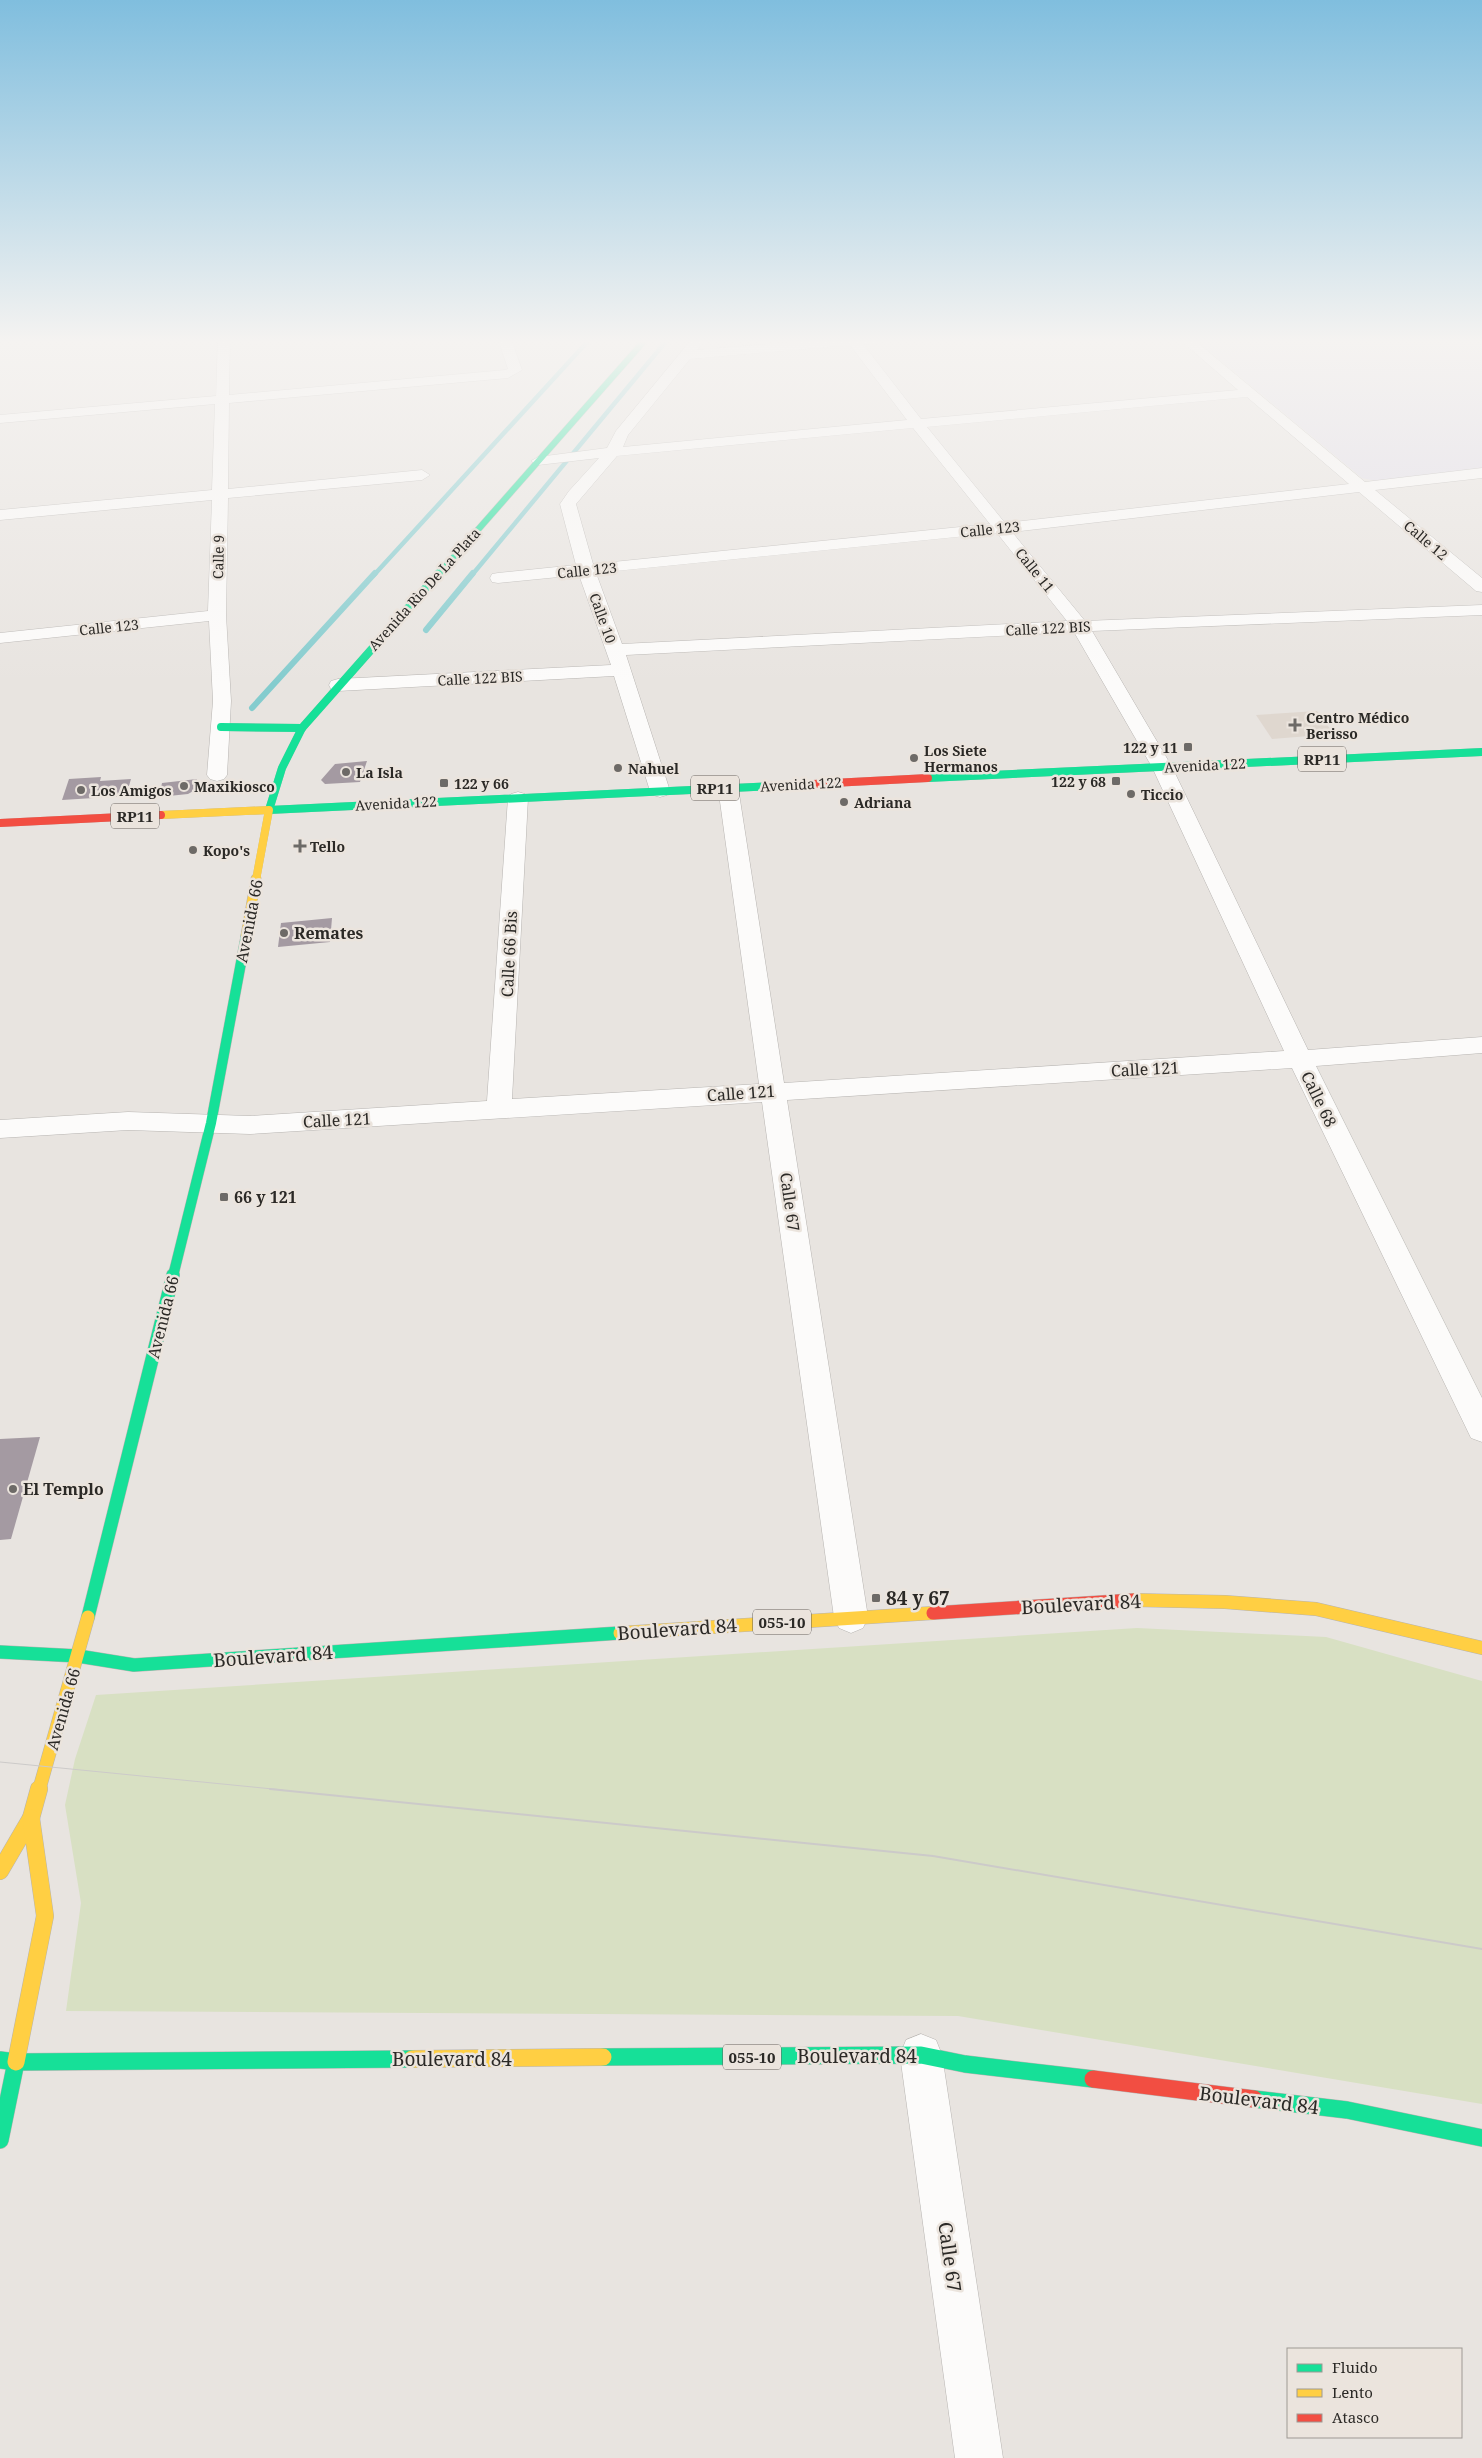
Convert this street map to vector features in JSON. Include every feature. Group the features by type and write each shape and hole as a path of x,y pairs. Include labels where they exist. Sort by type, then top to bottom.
{"main road":[{"name":"Avenida Rìo De La Plata","path":"269,810 274,786 285,758 302,728 338,685 544,454"},
{"path":"221,727 302,728"},
{"name":"Avenida 122","path":"0,823 1482,752"},
{"name":"Avenida 66","path":"0,1871 30,1818 78,1656 210,1123 269,810"},
{"name":"Boulevard 84","path":"0,1652 78,1656 134,1665 1125,1600 1225,1602 1316,1609 1482,1648"},
{"name":"Avenida 66","path":"0,2140 46,1916 30,1818"},
{"name":"Boulevard 84","path":"0,2060 16,2062 920,2055 965,2064 1346,2110 1482,2138"},
{"path":"0,2081 16,2062"}],"street":[{"name":"Calle 9","path":"216,774 222,701 217,615 220,454"},
{"path":"538,461 597,454"},
{"name":"Calle 10","path":"611,454 574,494 568,504 586,570 615,650 660,791"},
{"name":"Calle 11","path":"941,454 1080,626 1162,767"},
{"name":"Calle 12","path":"1323,454 1482,587"},
{"name":"Calle 123","path":"498,578 1001,528 1482,473"},
{"path":"0,515 422,475"},
{"name":"Calle 122 BIS","path":"615,650 1080,626 1482,610"},
{"name":"Calle 123","path":"0,638 217,615"},
{"name":"Calle 122 BIS","path":"338,685 621,670"},
{"name":"Calle 68","path":"1162,767 1300,1060 1482,1430"},
{"name":"Calle 67","path":"728,788 851,1617"},
{"name":"Calle 66 Bis","path":"499,1110 518,798"},
{"name":"Calle 121","path":"0,1129 128,1121 250,1125 773,1091 1300,1060 1482,1045"},
{"name":"Calle 67","path":"920,2055 979,2458"}],"shaded area":[{"path":"1333,454 1482,454 1482,470 1376,481 1362,478"},
{"name":"Centro Médico Berisso","path":"1317,711 1334,734 1272,739 1256,715"}],"green space":[{"path":"1137,1628 1326,1637 1482,1681 1482,2104 958,2016 66,2011 81,1903 65,1805 75,1759 96,1695"}],"building":[{"name":"La Isla","path":"367,761 360,782 325,784 321,780 335,764"},
{"path":"101,777 100,781 131,779 126,796 62,800 69,779"},
{"name":"Maxikiosco","path":"197,779 195,790 188,794 159,797 162,783"},
{"path":"332,918 330,942 278,947 281,923"},
{"name":"El Templo","path":"40,1437 11,1539 0,1540 0,1439"}],"waterway":[{"path":"374,575 485,454"},
{"path":"472,575 573,454"},
{"path":"252,708 375,573"},
{"path":"426,630 473,573"}],"tram line":[{"path":"0,1762 283,1790"},
{"path":"270,1789 933,1856 1482,1949"}],"traffic: fast":[{"path":"269,810 282,768 302,728 545,454"},
{"path":"221,727 302,728"},
{"path":"928,778 1482,752"},
{"path":"269,810 775,786"},
{"path":"88,1617 211,1123 246,936"},
{"path":"78,1656 134,1665 620,1633"},
{"path":"0,1652 78,1656"},
{"path":"603,2057 921,2055 965,2064 1093,2079"},
{"path":"0,2060 16,2062 412,2059"},
{"path":"0,2140 16,2062"},
{"path":"1254,2099 1347,2110 1482,2138"}],"traffic: slow":[{"path":"161,815 269,810 246,936"},
{"path":"1134,1600 1225,1602 1316,1609 1482,1648"},
{"path":"620,1633 933,1613"},
{"path":"0,1871 31,1818 88,1617"},
{"path":"16,2062 45,1916 31,1818"},
{"path":"412,2059 603,2057"}],"traffic: jam":[{"path":"775,786 928,778"},
{"path":"0,823 161,815"},
{"path":"933,1613 1134,1600"},
{"path":"1093,2079 1254,2099"}],"place":[{"name":"Centro Médico Berisso","path":"1295,725"},
{"name":"122 y 11","path":"1188,747"},
{"name":"Los Siete Hermanos","path":"914,758"},
{"name":"Nahuel","path":"618,768"},
{"name":"La Isla","path":"346,772"},
{"name":"122 y 68","path":"1116,781"},
{"name":"122 y 66","path":"444,783"},
{"name":"Maxikiosco","path":"184,786"},
{"name":"Los Amigos","path":"81,790"},
{"name":"Ticcio","path":"1131,794"},
{"name":"Adriana","path":"844,802"},
{"name":"Tello","path":"300,846"},
{"name":"Kopo's","path":"193,850"},
{"name":"Remates","path":"284,933"},
{"name":"66 y 121","path":"224,1197"},
{"name":"El Templo","path":"13,1489"},
{"name":"84 y 67","path":"876,1598"}]}
